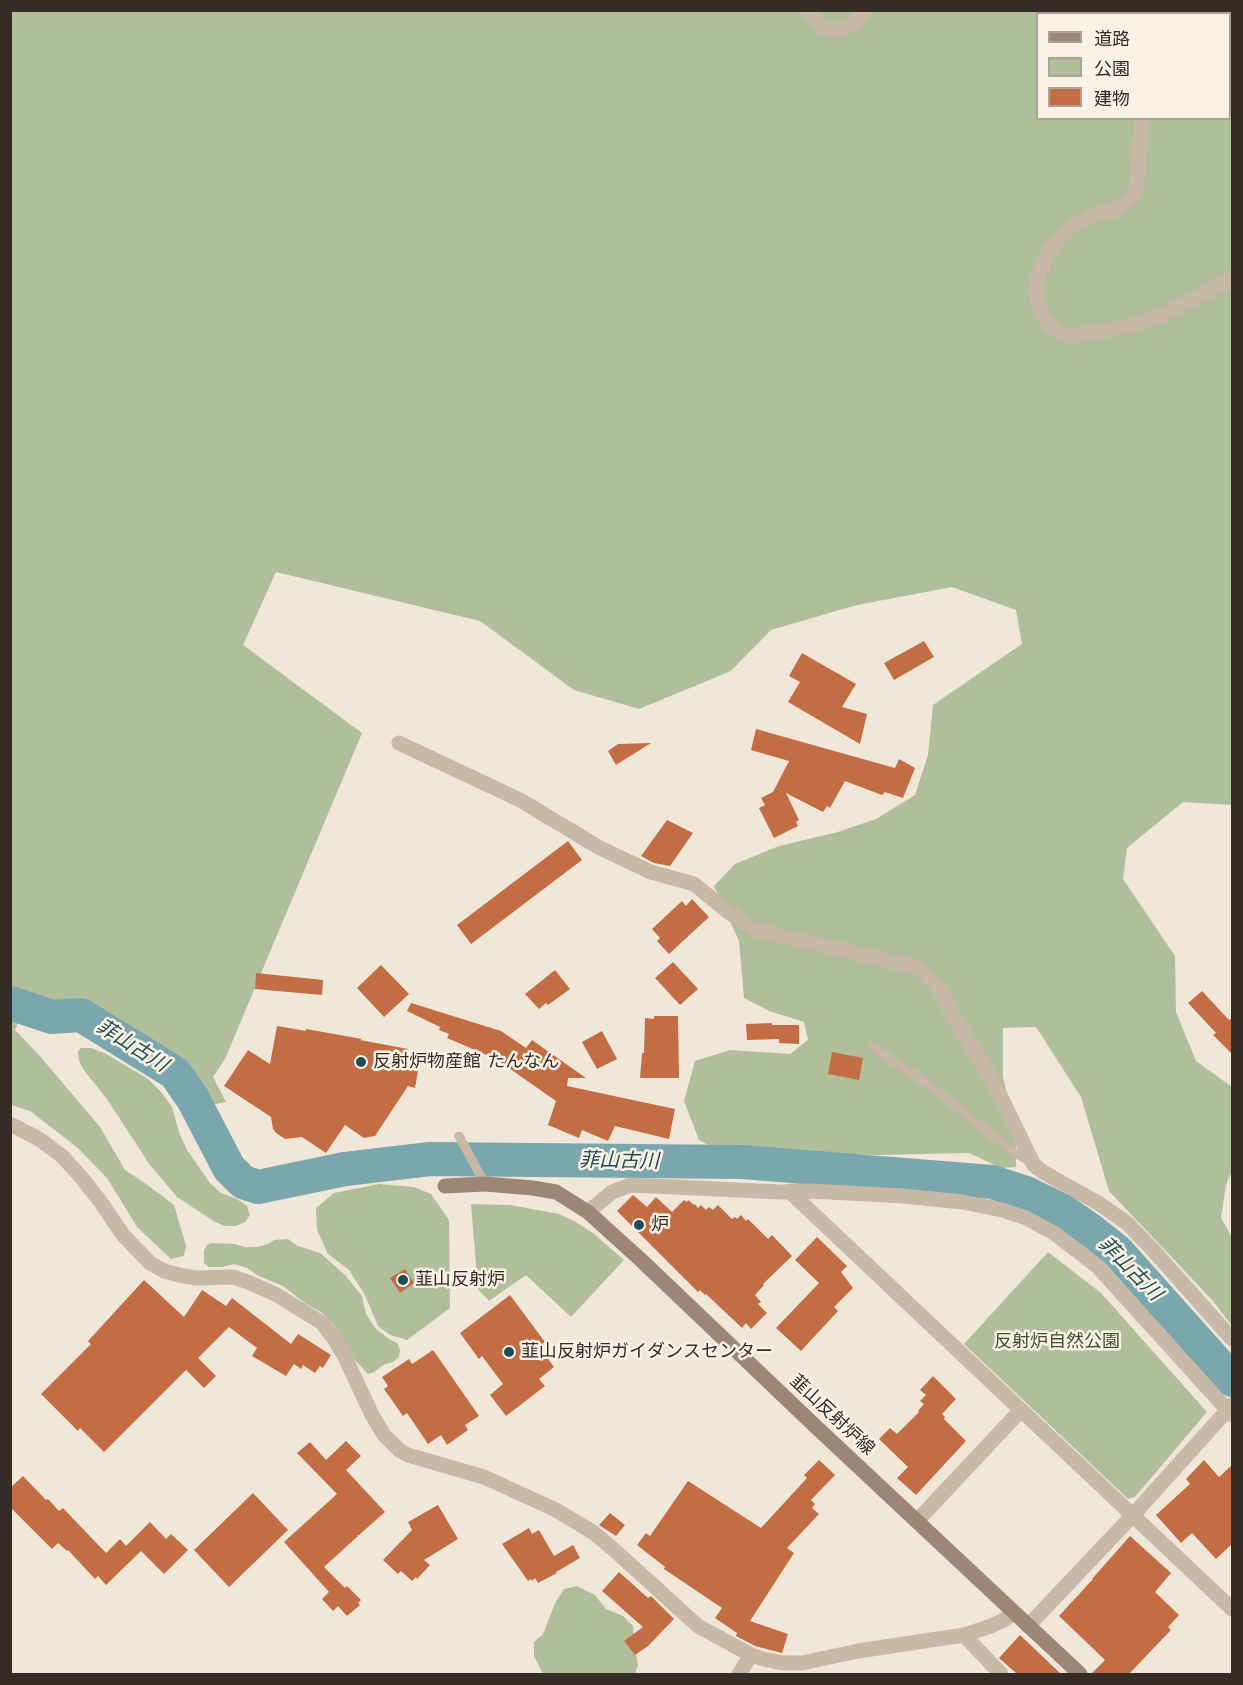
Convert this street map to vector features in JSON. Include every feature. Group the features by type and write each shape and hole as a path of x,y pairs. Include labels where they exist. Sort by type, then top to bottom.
{"main road":[{"name":"韮山反射炉線","path":"445,1186 485,1184 556,1192 588,1212 1080,1674"}],"street":[{"path":"807,10 822,27 834,31 846,28 855,22 864,10"},
{"path":"1141,120 1136,189 1133,196 1118,209 1090,216 1070,227 1050,248 1036,288 1041,313 1048,323 1063,335 1072,336 1114,329 1162,315 1233,279"},
{"path":"399,743 520,800 600,848 651,873 694,884 753,929 919,969 938,987 994,1083 1034,1165 1127,1223 1233,1339"},
{"path":"10,1124 39,1139 62,1156 81,1176 123,1235 150,1263 164,1271 179,1275 196,1278 233,1277 248,1282 277,1295 322,1323 344,1355 384,1435 399,1450 408,1455 484,1478 556,1510 594,1533 641,1572 698,1626 751,1655 783,1663 802,1663 858,1651 964,1635 1002,1622 1014,1613"},
{"path":"588,1212 612,1192 630,1185 903,1196 982,1206 1026,1218 1054,1233 1097,1266 1231,1409 1029,1626"},
{"path":"789,1191 1233,1609"},
{"path":"916,1521 1021,1410"},
{"path":"964,1635 1001,1674"},
{"path":"739,1674 751,1655"}],"lane":[{"path":"873,1047 932,1087 1011,1150 1034,1165"},
{"path":"459,1136 485,1184"}],"green space":[{"path":"11,11 1232,11 1232,805 1183,802 1127,848 1123,879 1175,956 1176,1012 1196,1061 1232,1087 1232,1171 1226,1185 1221,1218 1232,1237 1232,1326 1213,1301 1109,1191 1081,1097 1036,1027 1003,1028 1003,1077 1016,1133 1016,1167 1001,1168 969,1153 878,1155 720,1151 699,1140 684,1101 695,1061 730,1050 790,1054 808,1040 804,1022 769,1011 744,998 739,941 714,886 735,864 779,846 838,832 876,819 915,795 928,755 933,705 1022,644 1016,610 952,587 857,605 771,630 731,671 639,709 574,690 480,621 276,572 243,645 362,733 225,1059 213,1077 226,1102 211,1105 176,1063 87,1006 27,1001 15,1030 100,1127 125,1170 174,1205 186,1246 184,1256 171,1259 137,1227 107,1178 78,1148 30,1111 11,1105"},
{"path":"81,1048 91,1048 106,1054 148,1079 162,1093 172,1107 187,1150 210,1183 221,1193 247,1206 250,1215 245,1222 236,1226 225,1226 177,1197 150,1165 107,1099 83,1069 78,1051"},
{"path":"379,1184 414,1187 431,1194 449,1220 450,1308 407,1340 390,1335 378,1326 365,1295 349,1270 328,1254 317,1230 316,1208 334,1193"},
{"path":"471,1204 510,1205 559,1214 593,1233 624,1260 571,1317 526,1275 489,1301 478,1289"},
{"path":"288,1239 298,1246 320,1253 345,1275 362,1296 366,1314 376,1329 397,1343 400,1350 399,1357 368,1374 352,1357 334,1325 321,1312 306,1304 283,1286 234,1264 209,1267 204,1263 204,1250 211,1243 257,1247 274,1240"},
{"name":"反射炉自然公園","path":"1048,1252 1101,1293 1207,1412 1135,1497 1128,1499 964,1344"},
{"path":"577,1586 595,1595 606,1609 623,1616 633,1626 638,1665 635,1674 543,1674 534,1656 534,1642 543,1634 556,1601 564,1589"}],"building":[{"path":"924,641 934,657 894,680 884,663"},
{"path":"802,653 856,684 842,707 867,714 860,744 788,702 800,682 789,676"},
{"path":"756,729 895,768 899,759 915,768 903,798 885,792 882,795 845,781 830,808 827,806 823,812 786,793 799,820 796,822 798,826 774,838 759,808 765,805 761,798 773,792 789,761 751,750"},
{"path":"651,743 616,765 608,751 618,744"},
{"path":"667,820 693,833 670,866 654,863 641,856"},
{"path":"568,841 582,860 471,944 457,925"},
{"path":"692,899 709,917 669,954 657,941 660,938 652,929 682,901 686,906"},
{"path":"673,962 698,989 680,1005 655,978"},
{"path":"381,965 409,994 384,1017 357,988"},
{"path":"555,970 570,989 539,1009 525,994"},
{"path":"256,973 323,980 322,995 255,989"},
{"path":"1202,991 1229,1020 1233,1017 1233,1055 1213,1035 1216,1033 1188,1003"},
{"path":"411,1003 501,1031 526,1048 532,1040 586,1078 568,1078 567,1086 675,1109 669,1139 615,1126 608,1141 582,1130 579,1138 548,1125 556,1101 496,1059 447,1038 449,1034 439,1030 440,1027 407,1011"},
{"path":"654,1016 678,1016 679,1078 640,1078 642,1053 644,1053 645,1018 654,1019"},
{"path":"772,1023 772,1025 799,1025 799,1044 779,1043 779,1039 747,1040 746,1024"},
{"path":"277,1026 306,1031 306,1029 408,1049 405,1069 418,1071 415,1088 408,1086 375,1136 364,1138 345,1125 326,1153 302,1137 285,1139 273,1129 271,1117 224,1086 248,1050 270,1064"},
{"path":"602,1031 617,1059 597,1069 582,1042"},
{"path":"832,1052 863,1058 859,1080 828,1074"},
{"path":"633,1195 647,1207 656,1197 672,1212 684,1200 695,1204 698,1208 701,1205 706,1210 709,1207 713,1210 718,1205 732,1219 735,1217 737,1219 741,1215 746,1221 748,1219 768,1239 772,1235 792,1256 755,1295 761,1302 758,1304 767,1313 751,1329 746,1323 742,1328 706,1294 700,1290 698,1292 617,1211"},
{"path":"817,1237 847,1266 841,1272 853,1288 834,1307 838,1311 801,1351 776,1328 819,1283 795,1260"},
{"path":"405,1269 414,1283 400,1293 390,1278"},
{"path":"144,1280 184,1317 202,1290 226,1306 232,1298 291,1344 298,1334 331,1355 323,1368 320,1366 315,1373 303,1365 301,1369 294,1364 286,1376 252,1356 257,1348 229,1327 198,1358 216,1376 204,1388 186,1370 104,1452 80,1428 78,1431 41,1394 91,1344 88,1341"},
{"path":"510,1295 545,1342 539,1347 554,1367 539,1379 545,1386 506,1416 490,1395 503,1384 482,1356 479,1359 460,1333"},
{"path":"433,1350 479,1416 465,1425 468,1430 447,1445 441,1435 428,1444 407,1413 403,1416 384,1389 388,1386 382,1377 409,1359 412,1364"},
{"path":"933,1376 956,1399 942,1414 944,1419 966,1441 916,1495 897,1478 908,1467 879,1439 890,1428 897,1434 919,1412 924,1404 920,1401 926,1395 920,1390"},
{"path":"346,1441 361,1456 346,1470 385,1512 324,1567 361,1600 358,1603 360,1605 347,1616 338,1606 333,1611 322,1599 329,1592 284,1542 337,1494 297,1453 310,1442 326,1460"},
{"path":"819,1460 835,1475 811,1500 815,1504 812,1508 819,1514 787,1548 794,1553 750,1621 788,1634 782,1653 755,1646 736,1636 737,1633 715,1618 722,1608 664,1569 665,1567 637,1545 646,1533 650,1536 688,1481 761,1528 807,1478 804,1475"},
{"path":"1204,1460 1219,1477 1233,1464 1233,1543 1216,1559 1192,1533 1181,1543 1156,1515 1190,1484 1186,1479"},
{"path":"23,1476 59,1511 63,1508 106,1553 120,1539 126,1546 150,1522 166,1539 171,1534 188,1550 164,1574 141,1551 106,1585 98,1576 95,1579 68,1550 58,1543 52,1549 10,1507 10,1488"},
{"path":"253,1493 288,1530 229,1587 194,1550"},
{"path":"438,1505 458,1539 424,1560 430,1565 417,1579 416,1577 412,1581 401,1571 398,1574 383,1560 412,1530 408,1522"},
{"path":"610,1513 625,1525 616,1536 599,1525"},
{"path":"529,1528 532,1534 539,1530 554,1556 573,1545 580,1558 538,1583 535,1578 528,1581 502,1544"},
{"path":"1130,1536 1171,1573 1155,1592 1179,1615 1168,1627 1171,1630 1129,1674 1091,1674 1105,1660 1059,1616"},
{"path":"619,1572 648,1598 651,1596 674,1619 648,1646 635,1655 624,1641 643,1627 602,1591"},
{"path":"1020,1635 1061,1674 1017,1674 999,1658"}],"waterway":[{"name":"菲山古川","path":"10,1003 52,1017 81,1015 175,1073 193,1099 229,1168 243,1182 258,1187 345,1169 430,1159 742,1162 992,1182 1026,1193 1063,1211 1117,1251 1232,1380"}],"place":[{"name":"反射炉物産館 たんなん","path":"361,1062"},
{"name":"炉","path":"639,1225"},
{"name":"韮山反射炉","path":"403,1280"},
{"name":"韮山反射炉ガイダンスセンター","path":"509,1352"}]}
